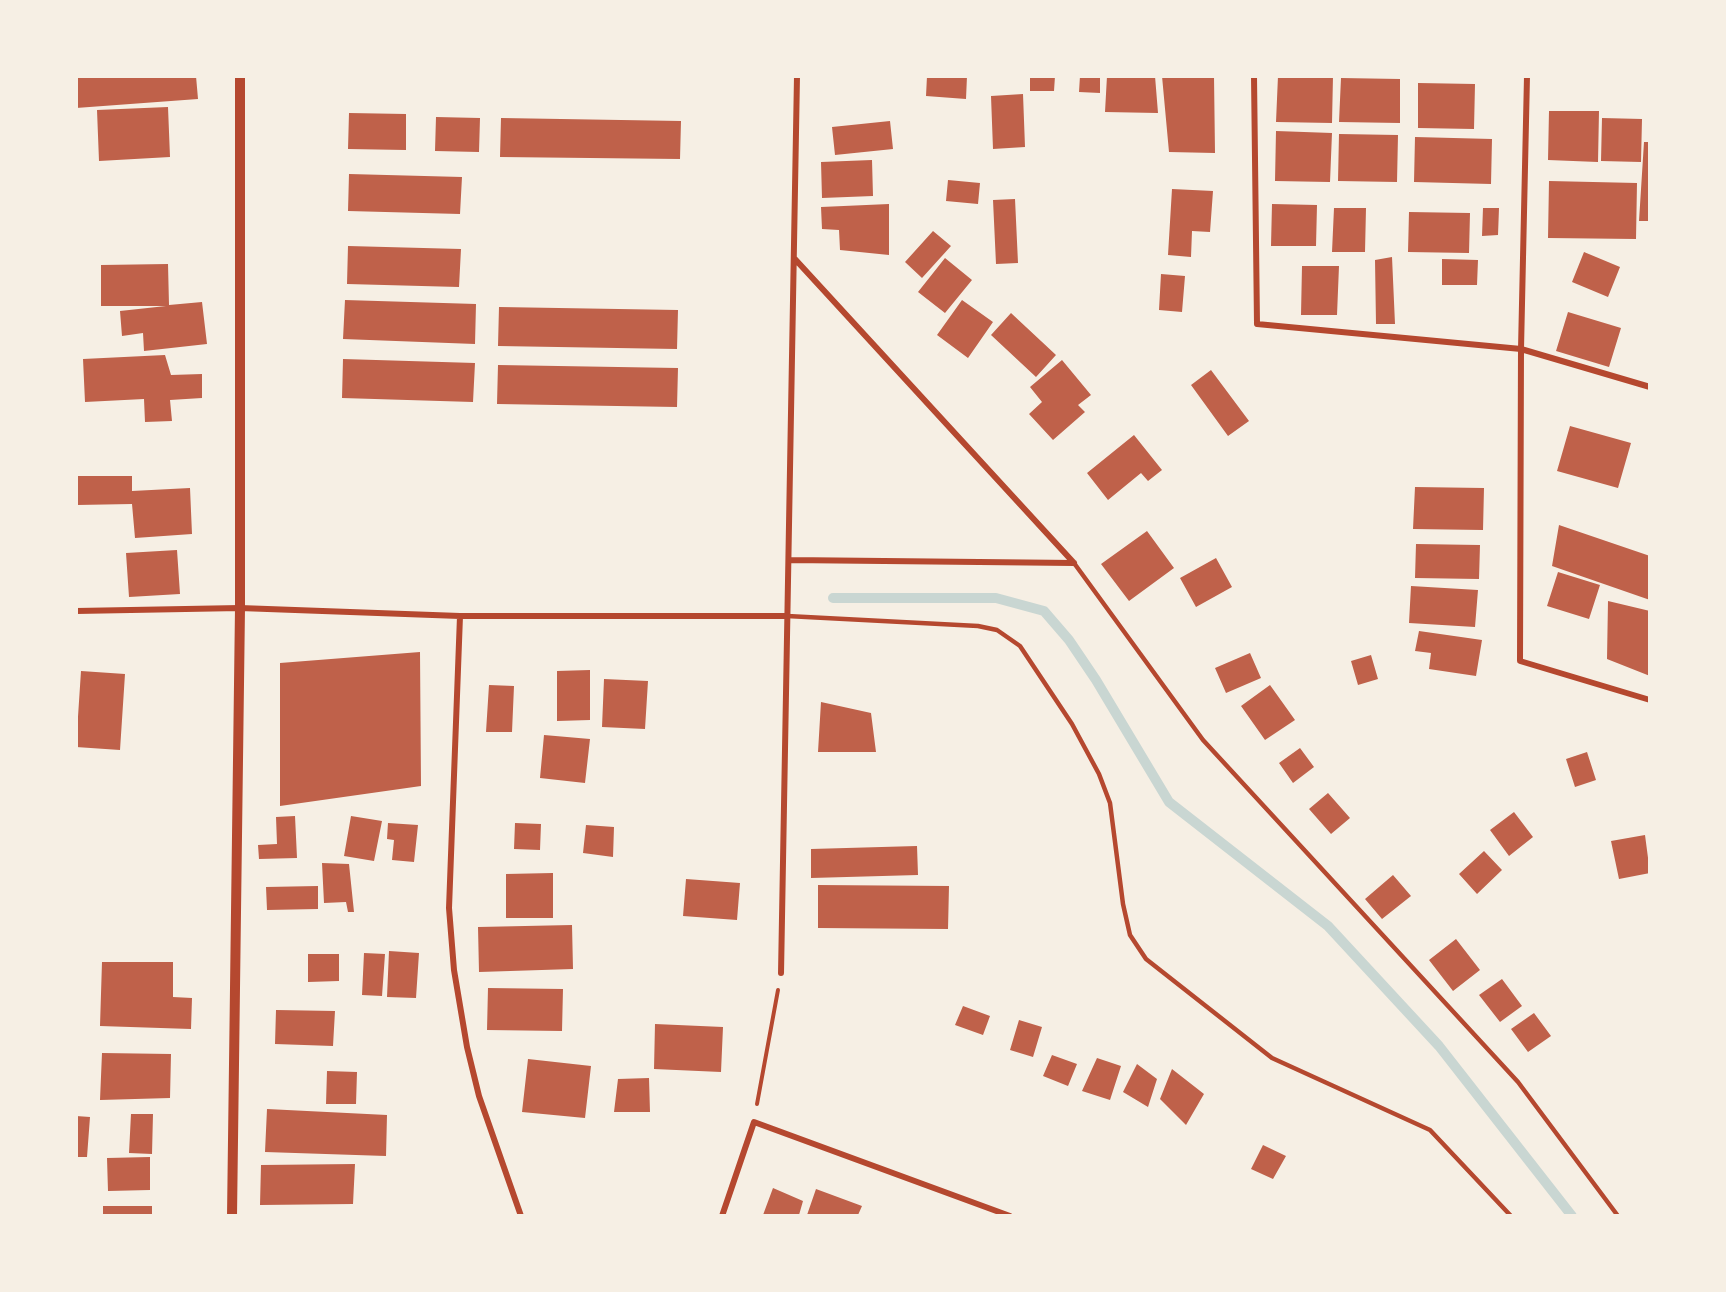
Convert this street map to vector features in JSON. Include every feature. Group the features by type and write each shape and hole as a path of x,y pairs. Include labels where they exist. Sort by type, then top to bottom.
{"street":[{"path":"232,1215 240,608 240,76"},
{"path":"781,973 796,76"},
{"path":"1254,76 1257,324 1521,349 1650,387"},
{"path":"1527,76 1521,349 1520,661 1650,700"},
{"path":"794,258 1074,563"},
{"path":"789,560 1074,563"},
{"path":"76,611 240,608 460,616 787,616"},
{"path":"460,616 449,908 454,970 467,1047 479,1096 521,1215"},
{"path":"722,1215 754,1122 1010,1215"}],"lane":[{"path":"1074,563 1203,740 1518,1082 1618,1215"},
{"path":"787,616 978,626 997,630 1011,638 1033,663 1099,774 1110,803 1127,925 1141,953 1272,1058 1430,1130 1511,1215"}],"path":[{"path":"754,1122 781,973"}],"building":[{"path":"76,76 196,76 198,99 76,108"},
{"path":"927,76 967,76 966,99 926,96"},
{"path":"1030,76 1055,76 1054,91 1030,91"},
{"path":"1080,76 1100,76 1100,93 1079,92"},
{"path":"1107,76 1155,76 1158,113 1105,112"},
{"path":"1162,76 1214,76 1215,153 1169,152"},
{"path":"1278,76 1333,76 1332,123 1276,122"},
{"path":"1341,78 1400,79 1400,123 1339,122"},
{"path":"1418,83 1475,84 1474,129 1418,128"},
{"path":"1023,94 1025,147 993,149 991,96"},
{"path":"168,107 170,157 99,161 97,110"},
{"path":"1549,111 1599,111 1598,162 1548,160"},
{"path":"349,113 406,114 406,150 348,149"},
{"path":"436,117 480,118 479,152 435,151"},
{"path":"501,118 681,121 680,159 500,157"},
{"path":"1602,118 1642,119 1641,162 1601,161"},
{"path":"890,121 893,149 835,155 832,127"},
{"path":"1276,131 1332,133 1330,182 1275,181"},
{"path":"1339,134 1398,135 1397,182 1338,181"},
{"path":"1415,137 1492,139 1491,184 1414,182"},
{"path":"1644,142 1650,142 1650,221 1639,221"},
{"path":"872,160 873,196 822,198 821,162"},
{"path":"349,174 462,177 460,214 348,211"},
{"path":"948,180 980,183 978,204 946,201"},
{"path":"1549,181 1637,183 1636,239 1548,238"},
{"path":"1172,189 1213,191 1210,232 1192,231 1191,257 1168,255"},
{"path":"1015,199 1018,263 996,264 993,200"},
{"path":"889,204 889,255 840,250 839,230 822,229 821,207"},
{"path":"1272,204 1317,205 1316,246 1271,246"},
{"path":"1334,208 1366,208 1365,252 1332,252"},
{"path":"1483,208 1499,208 1498,235 1482,236"},
{"path":"1409,212 1470,213 1469,253 1408,252"},
{"path":"933,231 951,246 922,278 905,262"},
{"path":"348,246 461,249 459,287 347,284"},
{"path":"1584,252 1620,267 1608,297 1572,282"},
{"path":"1392,257 1395,324 1376,324 1375,260"},
{"path":"945,258 972,280 945,313 918,292"},
{"path":"1442,259 1478,260 1477,285 1442,285"},
{"path":"168,264 169,305 202,302 207,344 144,351 143,333 122,336 120,311 166,306 101,306 101,265"},
{"path":"1302,266 1339,266 1337,315 1301,315"},
{"path":"1161,274 1185,276 1182,312 1159,310"},
{"path":"345,300 476,304 475,344 343,339"},
{"path":"962,300 993,322 968,358 937,335"},
{"path":"499,307 678,310 677,349 498,346"},
{"path":"1568,312 1621,328 1609,367 1556,351"},
{"path":"1011,313 1056,355 1036,377 991,335"},
{"path":"165,355 171,375 202,374 202,398 170,400 172,421 145,422 144,399 85,402 83,359"},
{"path":"343,359 475,363 473,402 342,398"},
{"path":"1062,360 1091,395 1078,405 1085,412 1053,440 1029,414 1042,402 1030,387"},
{"path":"498,365 678,368 677,407 497,404"},
{"path":"1211,370 1249,421 1228,436 1191,385"},
{"path":"1570,426 1631,443 1618,488 1557,471"},
{"path":"1134,435 1162,470 1148,481 1141,473 1108,500 1087,473"},
{"path":"77,476 132,476 132,491 190,488 192,534 135,538 132,504 77,505"},
{"path":"1415,487 1484,488 1483,530 1413,529"},
{"path":"1559,525 1650,556 1650,600 1552,566"},
{"path":"1147,531 1174,568 1129,601 1101,564"},
{"path":"1416,544 1480,545 1479,579 1415,578"},
{"path":"177,550 180,594 129,597 126,553"},
{"path":"1216,558 1232,587 1196,607 1180,578"},
{"path":"1558,572 1600,585 1589,619 1547,606"},
{"path":"1411,586 1478,590 1475,627 1409,623"},
{"path":"1608,601 1650,611 1650,676 1607,659"},
{"path":"1419,631 1482,640 1476,676 1429,669 1431,653 1415,651"},
{"path":"420,652 421,786 280,806 280,663"},
{"path":"1250,653 1261,678 1226,693 1215,668"},
{"path":"1371,655 1378,679 1358,685 1351,661"},
{"path":"590,670 590,720 557,721 557,671"},
{"path":"81,671 125,674 120,750 76,747"},
{"path":"604,679 648,681 645,729 602,727"},
{"path":"489,685 514,686 512,732 486,732"},
{"path":"1270,685 1295,720 1265,740 1241,706"},
{"path":"821,702 871,713 876,752 818,752"},
{"path":"544,735 590,739 585,783 540,778"},
{"path":"1300,748 1314,767 1293,783 1279,763"},
{"path":"1587,752 1596,780 1575,787 1566,759"},
{"path":"1328,793 1350,818 1331,834 1309,809"},
{"path":"1514,812 1533,837 1509,856 1490,830"},
{"path":"295,816 297,858 259,859 258,845 277,844 276,817"},
{"path":"351,816 382,821 374,861 344,856"},
{"path":"388,823 418,825 414,862 392,860 394,840 387,839"},
{"path":"515,823 541,824 540,850 514,849"},
{"path":"586,825 614,827 613,857 583,853"},
{"path":"1645,835 1650,873 1619,879 1611,841"},
{"path":"917,846 918,875 811,878 811,849"},
{"path":"1484,851 1502,870 1477,894 1459,874"},
{"path":"322,863 349,864 354,912 348,912 346,902 324,903"},
{"path":"553,873 553,918 506,918 506,874"},
{"path":"1393,875 1411,896 1382,919 1365,899"},
{"path":"686,879 740,883 737,920 683,916"},
{"path":"818,885 949,886 948,929 818,928"},
{"path":"318,886 318,909 267,910 266,887"},
{"path":"572,925 573,969 479,972 478,927"},
{"path":"1456,939 1480,970 1453,991 1429,960"},
{"path":"389,951 419,953 416,998 387,997"},
{"path":"364,953 385,954 382,996 362,995"},
{"path":"308,954 339,954 339,981 308,982"},
{"path":"102,962 173,962 173,997 192,998 191,1029 100,1026"},
{"path":"1502,979 1522,1006 1500,1022 1479,995"},
{"path":"488,988 563,989 562,1031 487,1030"},
{"path":"963,1006 990,1016 983,1035 955,1025"},
{"path":"276,1010 335,1011 333,1046 275,1044"},
{"path":"1534,1013 1551,1036 1528,1052 1511,1029"},
{"path":"1019,1020 1042,1027 1033,1057 1010,1050"},
{"path":"655,1024 723,1027 721,1072 654,1069"},
{"path":"102,1053 171,1054 170,1098 100,1100"},
{"path":"1052,1055 1077,1064 1068,1086 1043,1076"},
{"path":"1097,1058 1121,1066 1110,1100 1082,1091"},
{"path":"528,1059 591,1066 585,1118 522,1112"},
{"path":"1137,1064 1157,1079 1148,1107 1123,1092"},
{"path":"1172,1069 1204,1094 1186,1125 1160,1099"},
{"path":"327,1071 357,1072 356,1104 326,1104"},
{"path":"649,1078 650,1112 614,1112 618,1079"},
{"path":"267,1109 387,1115 386,1156 265,1152"},
{"path":"131,1114 153,1114 152,1154 129,1153"},
{"path":"76,1116 90,1117 87,1157 76,1157"},
{"path":"1263,1145 1286,1156 1273,1179 1251,1169"},
{"path":"150,1157 150,1190 108,1191 107,1158"},
{"path":"355,1164 353,1204 260,1205 261,1165"},
{"path":"773,1188 803,1201 799,1215 763,1215"},
{"path":"816,1189 862,1206 858,1215 807,1215"},
{"path":"103,1206 152,1206 152,1215 103,1215"}],"waterway":[{"path":"833,598 996,598 1044,611 1069,640 1096,680 1169,802 1328,926 1439,1046 1572,1216"}]}
